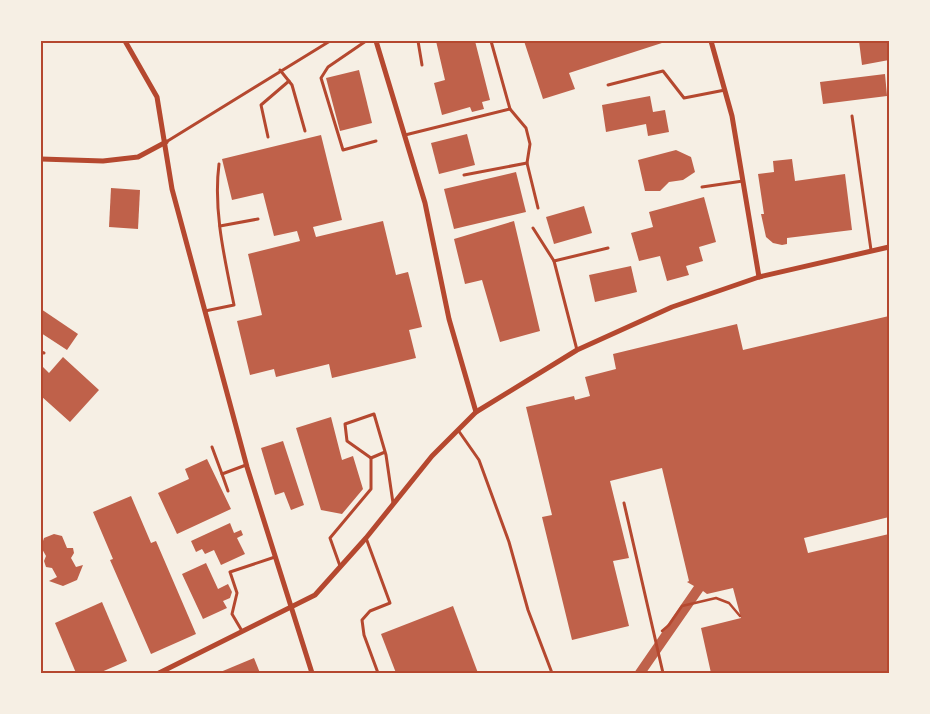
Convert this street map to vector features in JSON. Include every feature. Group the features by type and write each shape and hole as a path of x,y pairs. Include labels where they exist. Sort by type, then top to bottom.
{"street":[{"path":"124,41 157,97 166,142 172,189 247,465 312,673"},
{"path":"376,41 425,203 449,319 476,412"},
{"path":"711,41 732,116 759,277"},
{"path":"41,159 103,161 138,157 166,142"},
{"path":"158,673 316,595 341,568 432,456 476,412 577,350 672,307 759,277 889,247"}],"lane":[{"path":"166,142 280,70 330,41"},
{"path":"366,41 328,67 321,78 343,150 376,141"},
{"path":"418,41 422,65"},
{"path":"491,41 510,110 526,128 530,144 527,163 538,208"},
{"path":"280,70 289,82 304,131"},
{"path":"608,85 663,71 684,98 724,90"},
{"path":"268,137 261,105 289,82"},
{"path":"405,134 510,110"},
{"path":"852,116 871,250"},
{"path":"464,175 527,163"},
{"path":"205,310 234,305 220,226 217,195 219,164"},
{"path":"702,188 743,181"},
{"path":"220,226 258,219"},
{"path":"533,228 554,261 577,350"},
{"path":"554,261 608,248"},
{"path":"371,458 347,441 345,424 374,414 385,452 393,503"},
{"path":"458,429 479,460 509,542 528,610 552,673"},
{"path":"212,447 228,491"},
{"path":"371,458 385,452"},
{"path":"341,568 330,538 371,489 371,458"},
{"path":"222,474 247,465"},
{"path":"624,503 652,634 663,673"},
{"path":"366,538 390,603 370,611 362,620 364,635 378,673"},
{"path":"242,631 232,614 237,592 230,572 276,557"}],"path":[{"path":"652,634 663,630 682,606 716,598 729,603 740,616"}],"building":[{"path":"436,41 475,41 490,100 482,102 484,109 472,112 470,107 442,115 434,83 445,80"},
{"path":"524,41 665,42 569,73 575,89 543,99"},
{"path":"859,41 889,41 889,60 862,65"},
{"path":"359,70 372,123 340,131 326,78"},
{"path":"885,74 887,96 823,104 820,82"},
{"path":"650,96 653,112 665,110 669,132 648,136 646,124 606,132 602,105"},
{"path":"467,134 475,165 439,174 431,143"},
{"path":"321,135 342,220 313,227 316,237 383,221 396,275 408,272 422,327 409,330 416,358 332,378 329,364 276,377 274,369 250,375 237,321 262,315 248,254 300,241 297,231 274,236 263,193 232,200 222,159"},
{"path":"676,150 691,157 695,172 683,180 669,182 660,191 645,191 638,160"},
{"path":"792,159 795,181 845,174 852,230 787,238 787,244 782,245 773,243 766,237 761,214 764,214 758,174 774,172 773,161"},
{"path":"516,172 526,212 454,229 444,189"},
{"path":"111,188 140,190 138,229 109,227"},
{"path":"704,197 716,242 699,247 703,261 686,266 689,275 667,281 660,256 639,261 631,233 653,227 649,212"},
{"path":"584,206 592,233 554,244 546,217"},
{"path":"514,221 540,331 500,342 482,280 465,284 454,239"},
{"path":"631,266 637,292 595,302 589,275"},
{"path":"41,309 78,334 67,350 41,333"},
{"path":"889,316 889,517 804,538 808,553 889,534 889,673 711,673 701,628 741,618 733,588 707,594 703,591 646,673 634,673 694,586 687,582 689,581 662,468 610,481 629,558 613,561 629,626 572,640 542,517 552,515 526,407 574,396 575,400 590,396 585,377 616,369 613,354 737,324 743,350"},
{"path":"63,357 99,390 70,422 41,396 41,365 49,373"},
{"path":"331,417 342,460 353,456 363,489 342,514 321,510 296,428"},
{"path":"283,441 304,505 291,510 284,492 275,495 261,448"},
{"path":"207,459 231,509 177,534 158,493 189,479 185,469"},
{"path":"131,496 151,543 156,541 196,634 151,654 110,560 113,559 93,512"},
{"path":"230,523 234,533 241,530 243,535 237,538 245,554 221,565 214,550 205,554 202,549 196,552 191,541"},
{"path":"54,534 62,536 67,548 73,548 74,553 71,558 76,567 83,565 77,580 63,586 49,581 57,577 52,568 46,567 44,561 46,556 41,547 44,538"},
{"path":"206,563 218,589 228,584 232,592 230,598 223,601 227,608 203,619 182,574"},
{"path":"102,602 127,661 99,673 76,673 55,623"},
{"path":"453,606 478,673 396,673 381,634"},
{"path":"254,658 260,673 218,673"}]}
